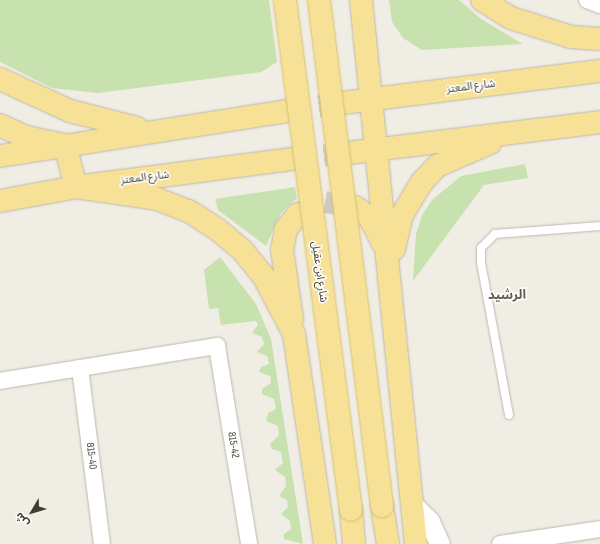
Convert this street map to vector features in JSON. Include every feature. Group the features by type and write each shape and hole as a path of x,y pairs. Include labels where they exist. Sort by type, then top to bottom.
{"main road":[{"name":"شارع ابن عقيل","path":"285,0 351,510 354,544"},
{"path":"319,0 388,544"},
{"path":"361,0 373,99 415,507 416,544"},
{"path":"482,0 511,18 571,37 600,39"},
{"name":"شارع المعتز","path":"342,103 600,71"},
{"path":"0,78 70,111 148,131"},
{"path":"0,156 148,131 286,111"},
{"path":"348,153 600,122"},
{"path":"0,126 26,137 65,145"},
{"path":"390,264 402,215 422,182 437,166 515,133"},
{"path":"65,145 76,187 157,199 189,211 217,229 243,251 264,277 294,334"},
{"name":"شارع المعتز","path":"0,201 76,187 291,159"},
{"path":"355,207 370,218 390,264"},
{"path":"298,214 286,229 282,250 325,544"}],"street":[{"path":"587,0 600,5"},
{"name":"815-42","path":"80,368 217,346 248,544"},
{"path":"0,381 80,368"},
{"name":"815-40","path":"80,368 102,544"},
{"path":"415,507 430,522 440,544"},
{"path":"500,544 567,539 600,529"}],"lane":[{"path":"508,415 481,262 481,248 495,234 600,226"}],"green space":[{"path":"0,0 269,0 277,62 261,72 98,93 52,88 0,62"},
{"path":"389,0 459,0 481,19 523,44 422,50 403,38 392,22"},
{"path":"525,164 528,178 484,185 413,281 416,234 422,215 432,200 461,176"},
{"path":"295,187 297,198 281,213 266,246 218,210 215,199"},
{"path":"220,257 256,304 271,339 303,544 284,539 284,534 291,529 290,521 281,514 288,507 287,500 279,496 286,486 285,477 275,470 283,463 281,452 272,449 270,444 279,435 278,426 266,421 268,413 276,409 274,399 262,394 262,389 271,383 270,376 259,372 261,367 269,364 267,356 257,352 264,344 262,337 252,333 258,325 256,321 221,325 218,308 209,309 204,270"}],"tunnel":[{"path":"286,111 342,103"},
{"path":"291,159 348,153"},
{"path":"298,214 325,202 355,207"}],"district":[{"name":"الرشيد","path":"507,295"}]}
